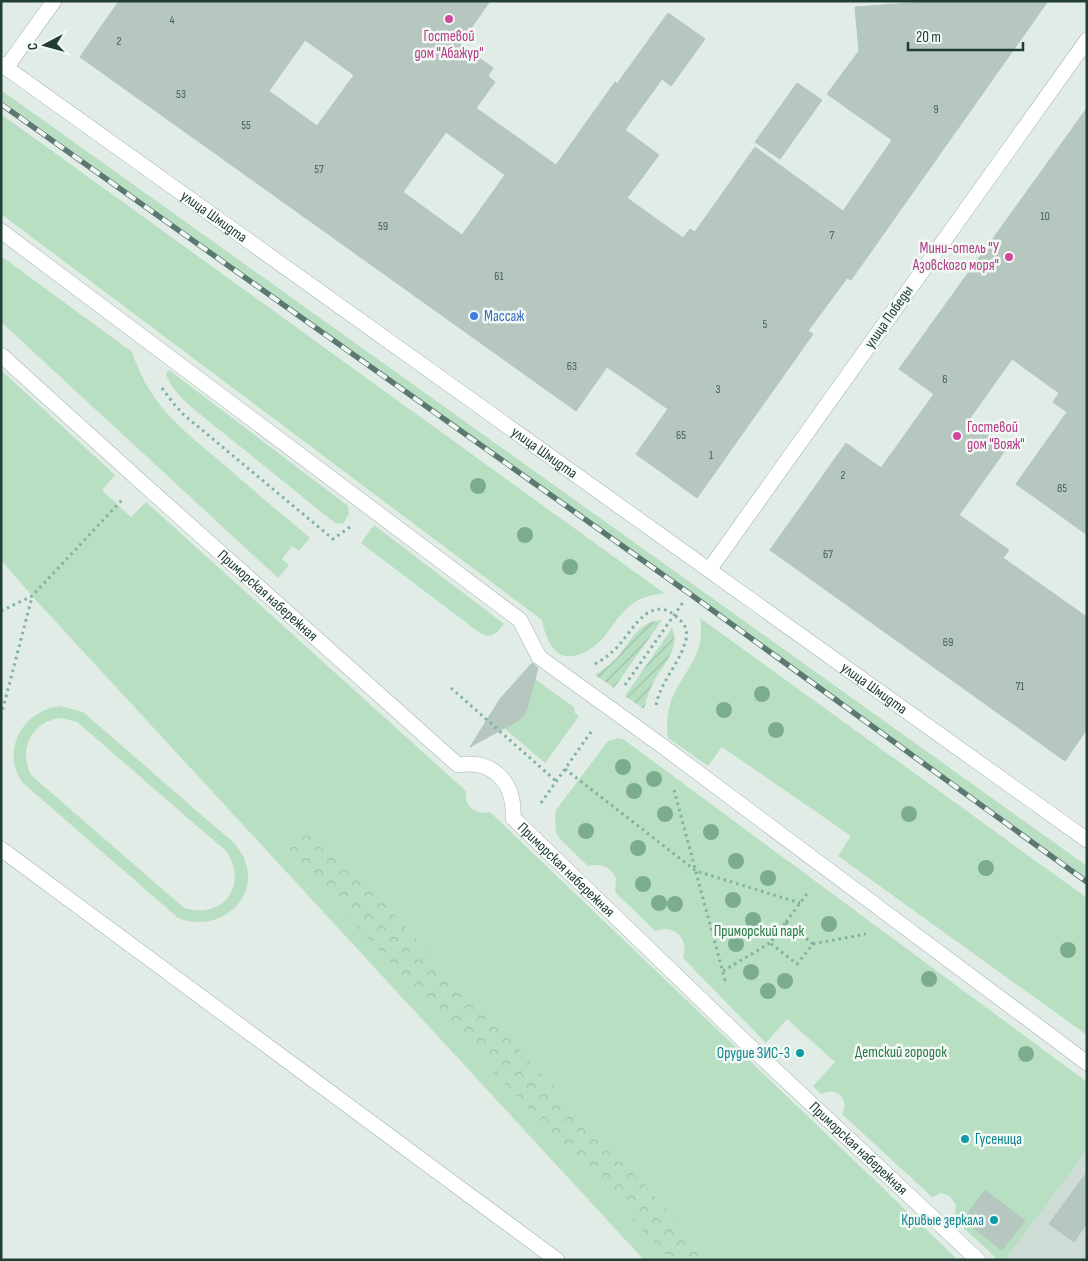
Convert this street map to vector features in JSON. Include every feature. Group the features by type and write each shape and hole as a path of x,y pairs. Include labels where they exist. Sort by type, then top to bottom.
{"street":[{"path":"4,66 54,1"},
{"name":"улица Победы","path":"710,570 1087,40"},
{"name":"улица Шмидта","path":"4,66 1087,840"},
{"path":"1,231 520,620 539,657 661,745 1087,1063"},
{"name":"Приморская набережная","path":"1,355 458,765 480,765 500,776 512,795 512,818 741,1038 978,1260"},
{"path":"1,849 557,1260"}],"path":[{"path":"160,385 184,415 333,539"},
{"path":"1,611 32,596 140,481"},
{"path":"1,716 32,596"},
{"path":"523,828 684,601"},
{"path":"555,669 582,668 599,662 614,650 632,627 648,612 659,609 674,615 685,627 686,638 682,651 662,684 656,713 661,745 728,990"},
{"path":"451,688 556,781"},
{"path":"565,769 696,871 800,903"},
{"path":"723,971 770,942 825,868"},
{"path":"786,922 813,944"},
{"path":"770,942 797,964 813,944 904,927"}],"shaded area":[{"path":"1087,1151 1087,1260 1005,1260"}],"green space":[{"path":"1,90 1087,866 1087,878 1,100"},
{"path":"1,114 664,593 643,598 632,604 620,615 594,647 573,656 560,654 549,642 542,620 1,214"},
{"path":"1,256 132,352 149,389 171,418 310,538 299,551 292,546 282,559 289,565 278,578 1,322"},
{"path":"1,370 115,475 102,490 131,517 146,502 466,791 467,801 472,809 485,813 490,812 958,1260 644,1260 32,596 1,560"},
{"path":"169,370 348,506 349,514 343,524 335,523 191,407 170,383 166,374"},
{"path":"374,525 504,624 491,636 480,633 361,543"},
{"path":"700,618 1087,898 1087,1035 838,856 851,836 722,747 708,766 668,738 667,723 671,703 676,689 699,648 701,639"},
{"path":"662,620 614,688 595,675 620,654 642,627 648,623"},
{"path":"672,628 674,635 673,648 653,683 644,709 625,696"},
{"path":"532,677 575,708 574,712 579,716 545,763 490,716 513,723 519,719 528,704"},
{"path":"60,706 83,712 235,844 244,858 248,873 247,887 241,900 232,910 221,917 207,921 193,922 178,918 22,782 16,770 15,745 26,723 47,709","holes":["61,718 77,722 227,852 233,865 235,877 233,888 220,905 210,909 184,908 31,775 26,756 27,746 35,730 51,720"]},
{"name":"Приморский парк","path":"618,738 623,739 1087,1082 1087,1151 1005,1260 998,1260 952,1217 955,1214 956,1205 950,1196 941,1193 932,1197 842,1114 844,1103 840,1095 832,1092 821,1094 813,1086 835,1062 787,1019 766,1043 683,958 684,944 679,934 669,929 655,931 615,892 616,878 608,868 601,865 588,866 560,839 556,833 556,810 608,741"},
{"path":"306,826 322,837 689,1233 698,1248 700,1260 671,1260 298,864 291,852 288,841 293,832"}],"building":[{"path":"119,1 490,1 460,44 493,68 488,76 495,82 476,108 556,165 615,82 617,84 668,13 705,39 671,86 662,79 625,130 659,155 627,198 683,238 690,229 695,232 755,147 843,211 892,140 827,94 859,51 855,7 940,1 1048,1 851,280 847,278 808,331 813,334 697,498 636,454 668,409 607,367 576,411 80,57","holes":["305,40 354,75 317,126 269,91","446,132 505,175 462,235 403,192"]},
{"path":"797,83 822,100 780,159 755,142"},
{"path":"1087,108 1086,534 1016,484 1067,412 1053,402 1059,393 1012,359 968,421 1007,448 959,515 1009,550 1003,558 1087,617 1087,729 1065,761 770,550 846,443 881,468 934,394 899,369"},
{"path":"532,663 538,668 524,715 519,720 470,747 500,699"},
{"path":"1087,1172 1087,1223 1074,1242 1049,1224"},
{"name":"Кривые зеркала","path":"985,1190 1025,1221 1002,1250 963,1220"}],"railway":[{"path":"1,104 690,594 1087,882"}],"place":[{"name":"Гостевой дом \"Абажур\"","path":"449,19"},
{"name":"Мини-отель \"У Азовского моря\"","path":"1009,257"},
{"name":"Массаж","path":"474,316"},
{"name":"Гостевой дом \"Вояж\"","path":"957,436"},
{"name":"Орудие ЗИС-3","path":"800,1053"},
{"name":"Гусеница","path":"965,1139"},
{"name":"Кривые зеркала","path":"994,1220"}],"park label":[{"name":"Детский городок","path":"901,1052"}]}
